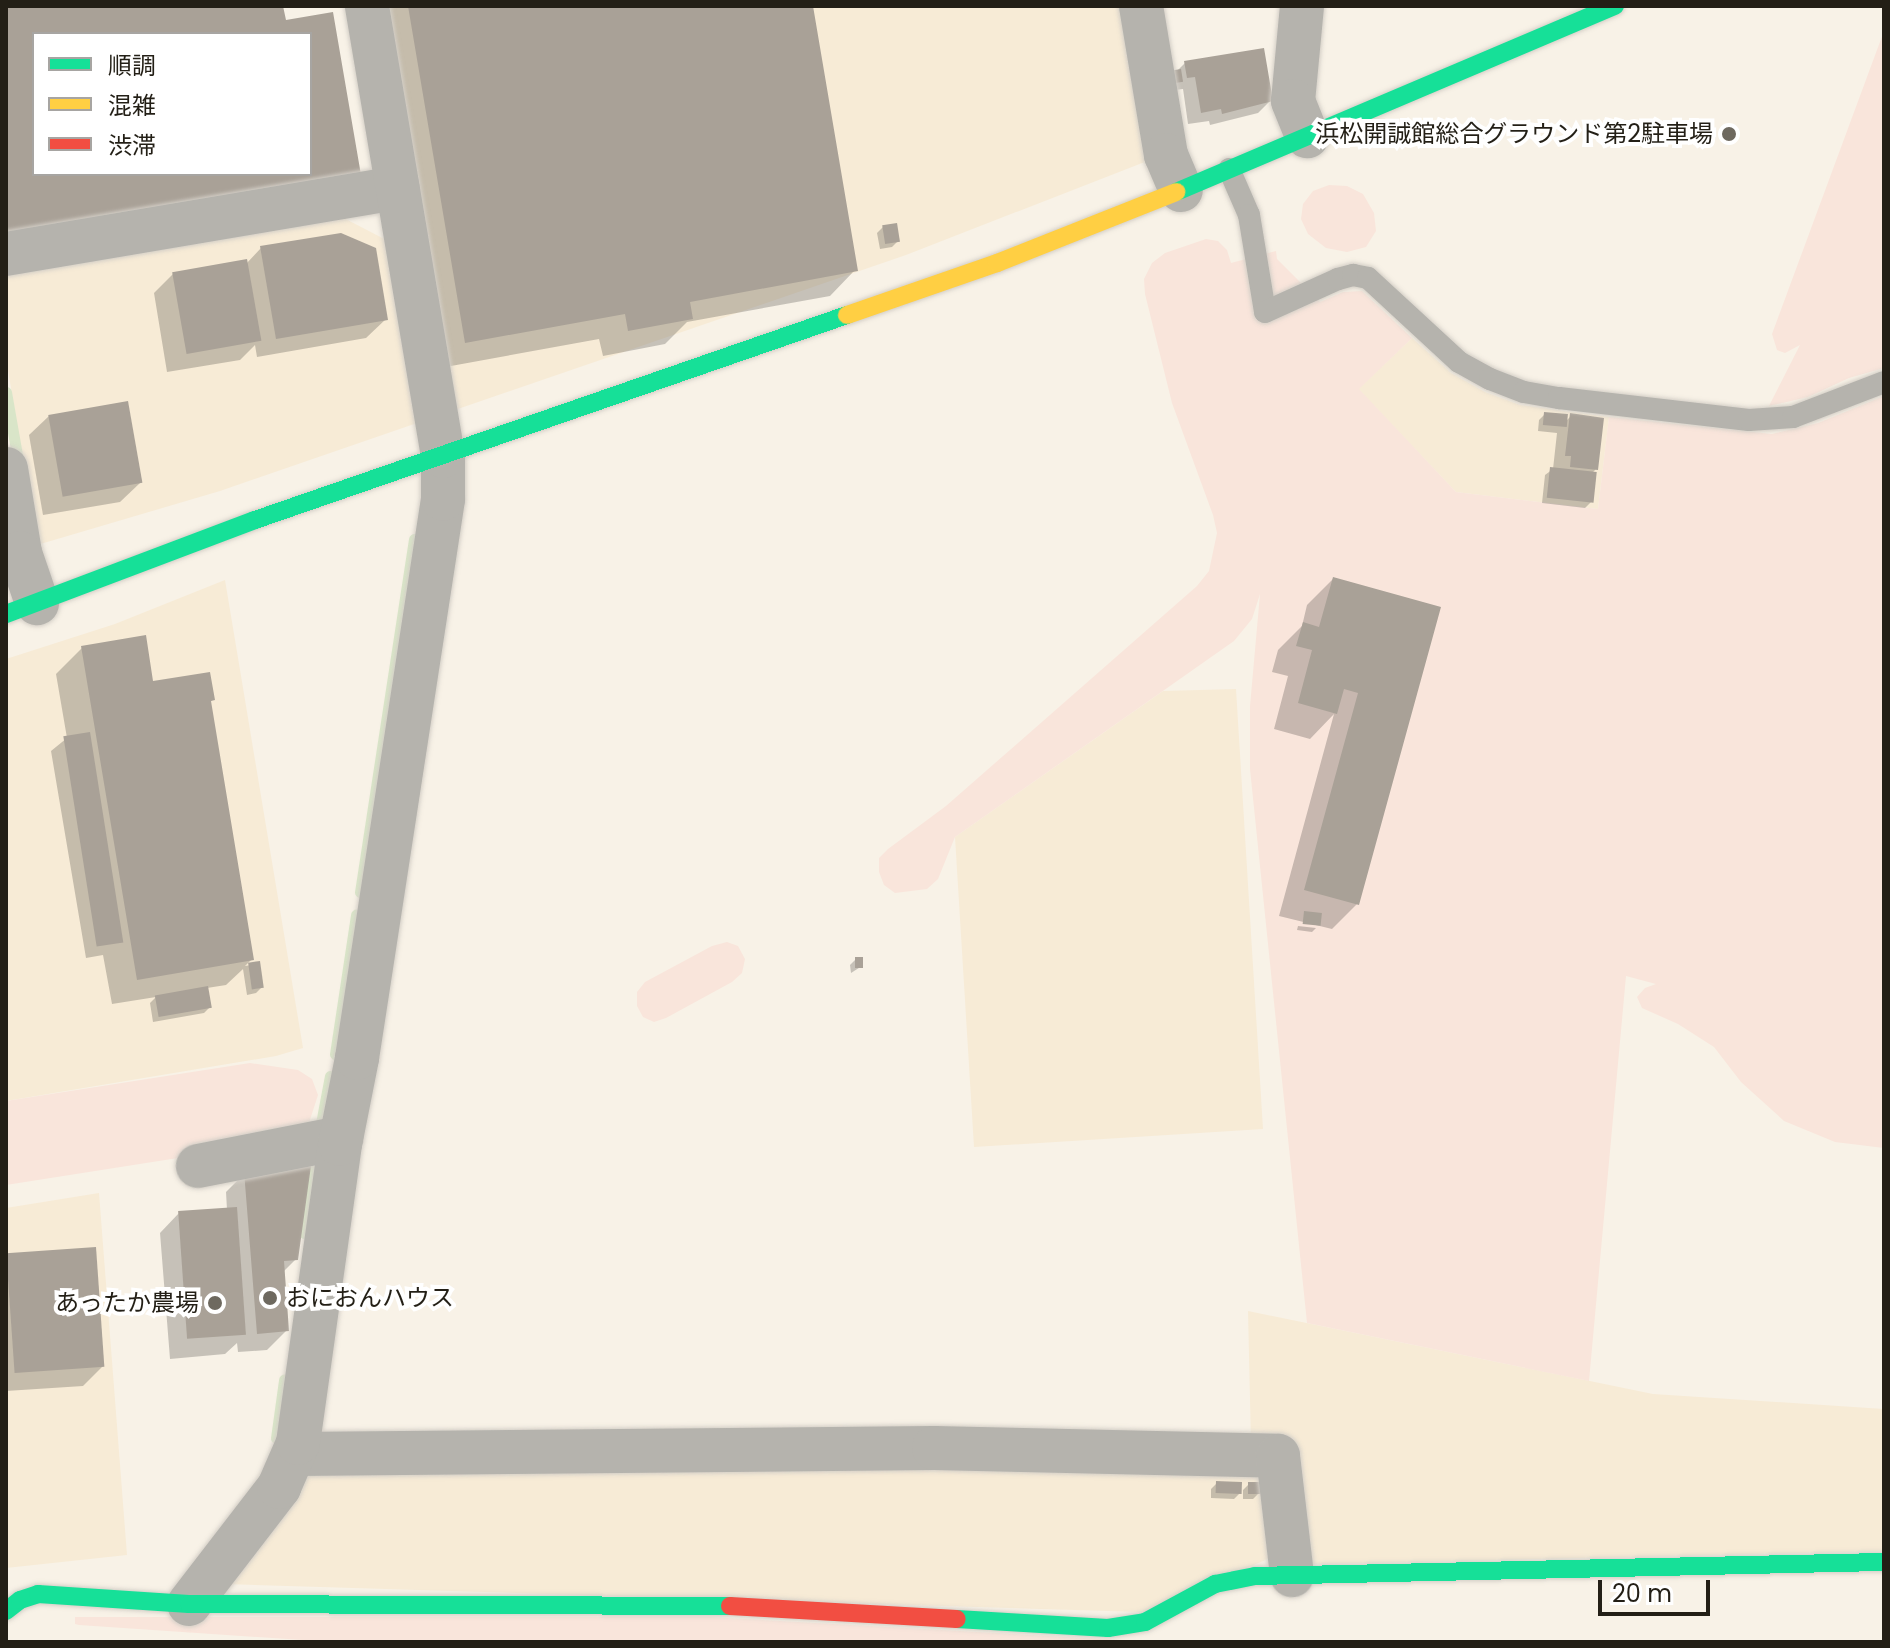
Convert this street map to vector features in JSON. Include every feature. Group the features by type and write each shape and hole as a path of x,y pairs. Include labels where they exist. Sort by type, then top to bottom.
{"street":[{"path":"189,1604 279,1487 294,1454 443,499 443,456 367,6"},
{"path":"1141,6 1166,155 1181,190"},
{"path":"1302,6 1293,101 1307,136"},
{"path":"6,469 20,553 22,609 255,520 919,292 1181,190 1615,6"},
{"path":"6,254 397,188"},
{"path":"198,1166 341,1138"},
{"path":"294,1454 934,1448 1278,1456 1292,1575"},
{"path":"6,1611 20,1600 38,1594 189,1604 662,1604 1118,1627 1145,1622 1215,1584 1235,1578 1884,1562"}],"lane":[{"path":"1229,169 1249,215 1265,312 1338,279 1353,275 1368,278 1459,362 1501,384 1559,398 1749,420 1793,417 1884,382"}],"shaded area":[{"path":"384,6 1130,6 1155,158 906,255 452,411"},
{"path":"1884,31 1884,368 1849,378 1808,397 1769,406 1800,345 1785,353 1777,350 1772,334"},
{"path":"1329,185 1347,186 1363,194 1374,213 1376,231 1366,247 1347,252 1326,248 1308,234 1301,219 1303,204 1313,191"},
{"path":"338,215 390,242 420,422 220,491 37,545 6,358 6,270"},
{"path":"1206,239 1218,241 1227,250 1231,263 1276,251 1277,259 1320,302 1343,292 1362,291 1412,338 1359,389 1456,492 1598,509 1609,417 1772,434 1818,423 1884,396 1884,1148 1835,1142 1784,1121 1741,1082 1714,1047 1678,1024 1642,1008 1637,997 1645,988 1656,984 1626,976 1589,1381 1307,1323 1250,769 1250,706 1260,594 1252,619 1234,641 955,837 938,879 927,889 895,893 884,885 879,872 879,858 888,849 946,806 1197,586 1209,571 1217,533 1213,515 1172,403 1144,279 1152,263 1165,253"},
{"path":"1412,338 1451,373 1485,392 1520,405 1609,417 1598,509 1456,492 1358,389"},
{"path":"225,580 303,1048 276,1056 6,1101 6,659 115,624"},
{"path":"1236,689 1263,1129 974,1147 955,837 1163,691"},
{"path":"727,942 738,946 745,959 742,973 732,982 666,1018 654,1022 643,1017 637,1006 637,992 645,982 712,946"},
{"path":"250,1063 298,1070 312,1079 318,1095 307,1129 197,1155 6,1185 6,1101"},
{"path":"99,1193 127,1555 6,1568 6,1208"},
{"path":"1248,1311 1653,1394 1884,1409 1884,1551 1313,1564 1251,1444"},
{"path":"317,1465 1257,1467 1275,1556 1142,1612 225,1584"},
{"path":"75,1617 709,1617 1156,1642 332,1642 79,1625 75,1624"}],"building":[{"path":"6,6 283,6 286,20 333,12 361,175 6,234"},
{"path":"408,6 813,6 858,271 690,302 693,319 628,331 625,314 465,343"},
{"path":"1264,48 1273,101 1222,114 1221,109 1201,113 1195,77 1187,78 1184,61"},
{"path":"1181,69 1183,82 1166,84 1164,72"},
{"path":"897,223 900,242 885,244 882,225"},
{"path":"341,233 376,248 388,320 276,339 260,246"},
{"path":"247,259 261,341 187,354 172,272"},
{"path":"128,401 142,483 63,497 48,415"},
{"path":"1544,412 1568,414 1567,427 1543,425"},
{"path":"1570,413 1604,418 1598,470 1570,467 1571,456 1565,456"},
{"path":"1550,467 1597,472 1594,503 1547,498"},
{"path":"1333,577 1441,607 1359,905 1304,890 1358,693 1344,689 1337,714 1298,703 1312,650 1296,646 1303,622 1319,627"},
{"path":"146,635 153,681 210,672 215,700 211,701 254,960 137,980 81,646"},
{"path":"90,732 123,942 97,947 63,736"},
{"path":"1304,911 1322,913 1321,926 1303,924"},
{"path":"855,957 863,957 863,968 855,968"},
{"path":"260,961 264,988 252,989 248,963"},
{"path":"208,986 212,1008 159,1017 155,995"},
{"path":"311,1166 298,1260 284,1261 289,1331 257,1334 244,1171"},
{"path":"237,1207 246,1335 187,1339 178,1211"},
{"path":"96,1247 104,1367 15,1373 6,1253"},
{"path":"1216,1481 1242,1482 1242,1494 1216,1493"},
{"path":"1248,1482 1261,1482 1261,1494 1248,1494"}],"waterway":[{"path":"6,392 18,461"},
{"path":"360,892 414,539"},
{"path":"335,1054 356,915"},
{"path":"319,1134 330,1076"},
{"path":"304,1233 316,1152"},
{"path":"276,1438 284,1380"}],"traffic: fast":[{"path":"1176,192 1615,6"},
{"path":"6,614 255,520 847,315"},
{"path":"957,1619 1108,1628 1145,1622 1215,1584 1255,1576 1884,1562"},
{"path":"6,1611 20,1600 38,1594 189,1604 730,1606"}],"traffic: slow":[{"path":"847,315 997,263 1176,192"}],"traffic: jam":[{"path":"730,1606 957,1619"}],"place":[{"name":"浜松開誠館総合グラウンド第2駐車場","path":"1729,134"},
{"name":"おにおんハウス","path":"270,1298"},
{"name":"あったか農場","path":"215,1303"}]}
